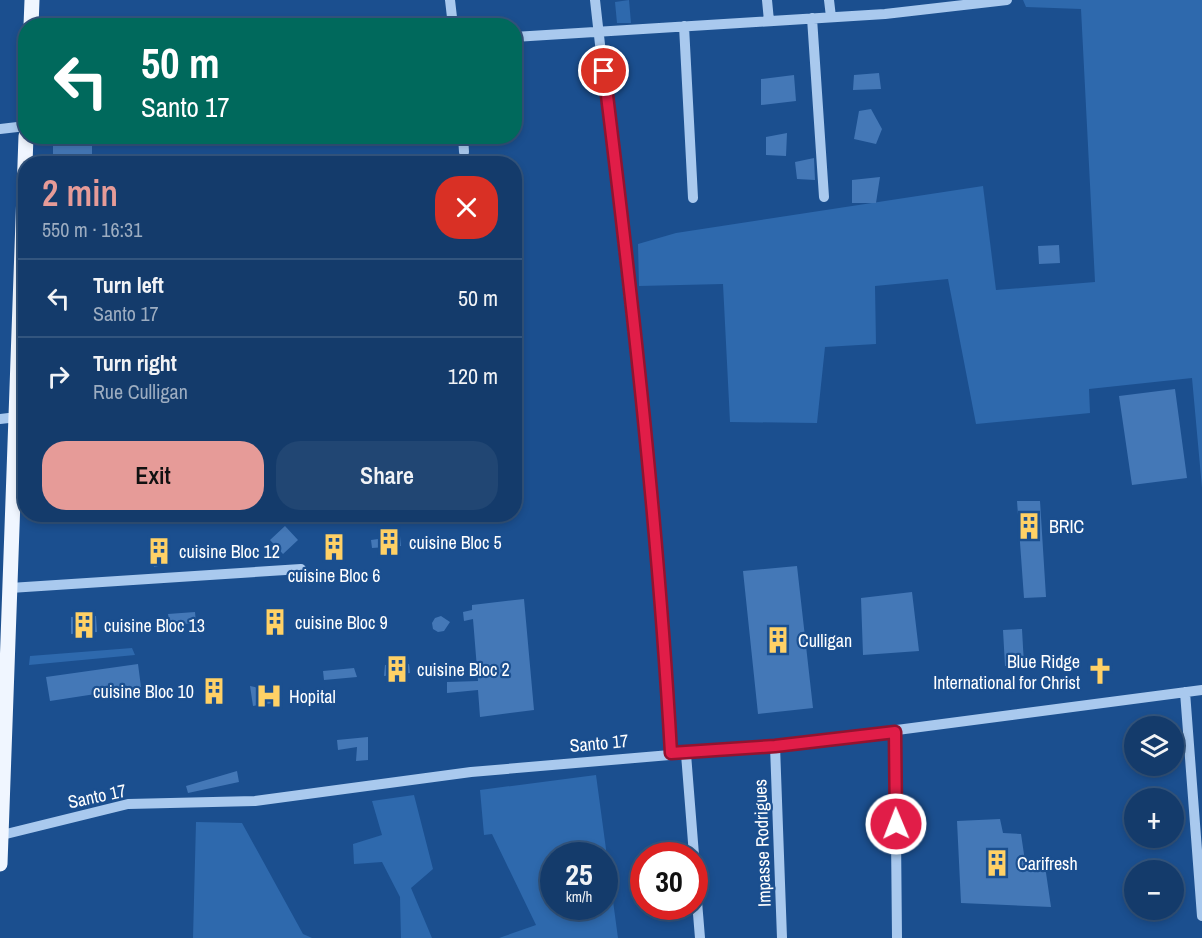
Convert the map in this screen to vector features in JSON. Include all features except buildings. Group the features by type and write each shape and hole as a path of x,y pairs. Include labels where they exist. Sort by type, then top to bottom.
{"main road":[{"path":"31,18 32,0"},
{"path":"18,386 18,438"},
{"path":"0,864 10,588 18,501"}],"street":[{"path":"450,0 452,18"},
{"path":"595,0 637,359 665,659 671,753"},
{"path":"767,0 769,21"},
{"path":"829,0 831,17"},
{"path":"522,36 831,17 1005,0"},
{"path":"812,18 824,197"},
{"path":"684,26 693,198"},
{"path":"0,129 18,127"},
{"path":"464,144 464,152"},
{"path":"0,419 17,417"},
{"path":"10,588 301,569"},
{"name":"Santo 17","path":"2,835 128,804 255,801 471,772 671,753 686,754 775,746 1202,690"},
{"path":"1185,692 1202,916"},
{"path":"895,732 897,938"},
{"name":"Impasse Rodrigues","path":"775,746 782,938"},
{"path":"686,754 693,842"},
{"path":"699,920 700,938"}],"shaded area":[{"path":"629,0 631,23 617,23 615,2"},
{"path":"1023,0 1202,0 1202,488 1192,378 1089,389 1090,413 976,424 948,279 875,286 876,344 825,347 817,423 730,422 723,284 639,286 638,244 676,233 983,186 996,290 1095,282 1081,9 1026,7"},
{"path":"132,648 135,655 29,665 30,656"},
{"path":"596,775 605,842 540,842 540,920 616,920 618,938 499,938 536,925 492,834 484,835 480,790"},
{"path":"414,795 433,869 411,888 432,938 401,938 400,897 382,862 354,864 353,844 382,835 372,801"},
{"path":"196,822 242,823 303,934 312,938 193,938"}],"place":[{"name":"BRIC","path":"1029,526"},
{"name":"cuisine Bloc 5","path":"389,542"},
{"name":"cuisine Bloc 6","path":"334,547"},
{"name":"cuisine Bloc 12","path":"159,551"},
{"name":"cuisine Bloc 9","path":"275,622"},
{"name":"cuisine Bloc 13","path":"84,625"},
{"name":"Culligan","path":"778,640"},
{"name":"cuisine Bloc 2","path":"397,669"},
{"name":"Blue Ridge International for Christ","path":"1100,671"},
{"name":"cuisine Bloc 10","path":"214,691"},
{"name":"Hopital","path":"269,696"},
{"name":"Carifresh","path":"997,863"}],"route":[{"path":"604,71 637,359 665,659 671,753 686,754 775,746 895,732 896,824"}]}
